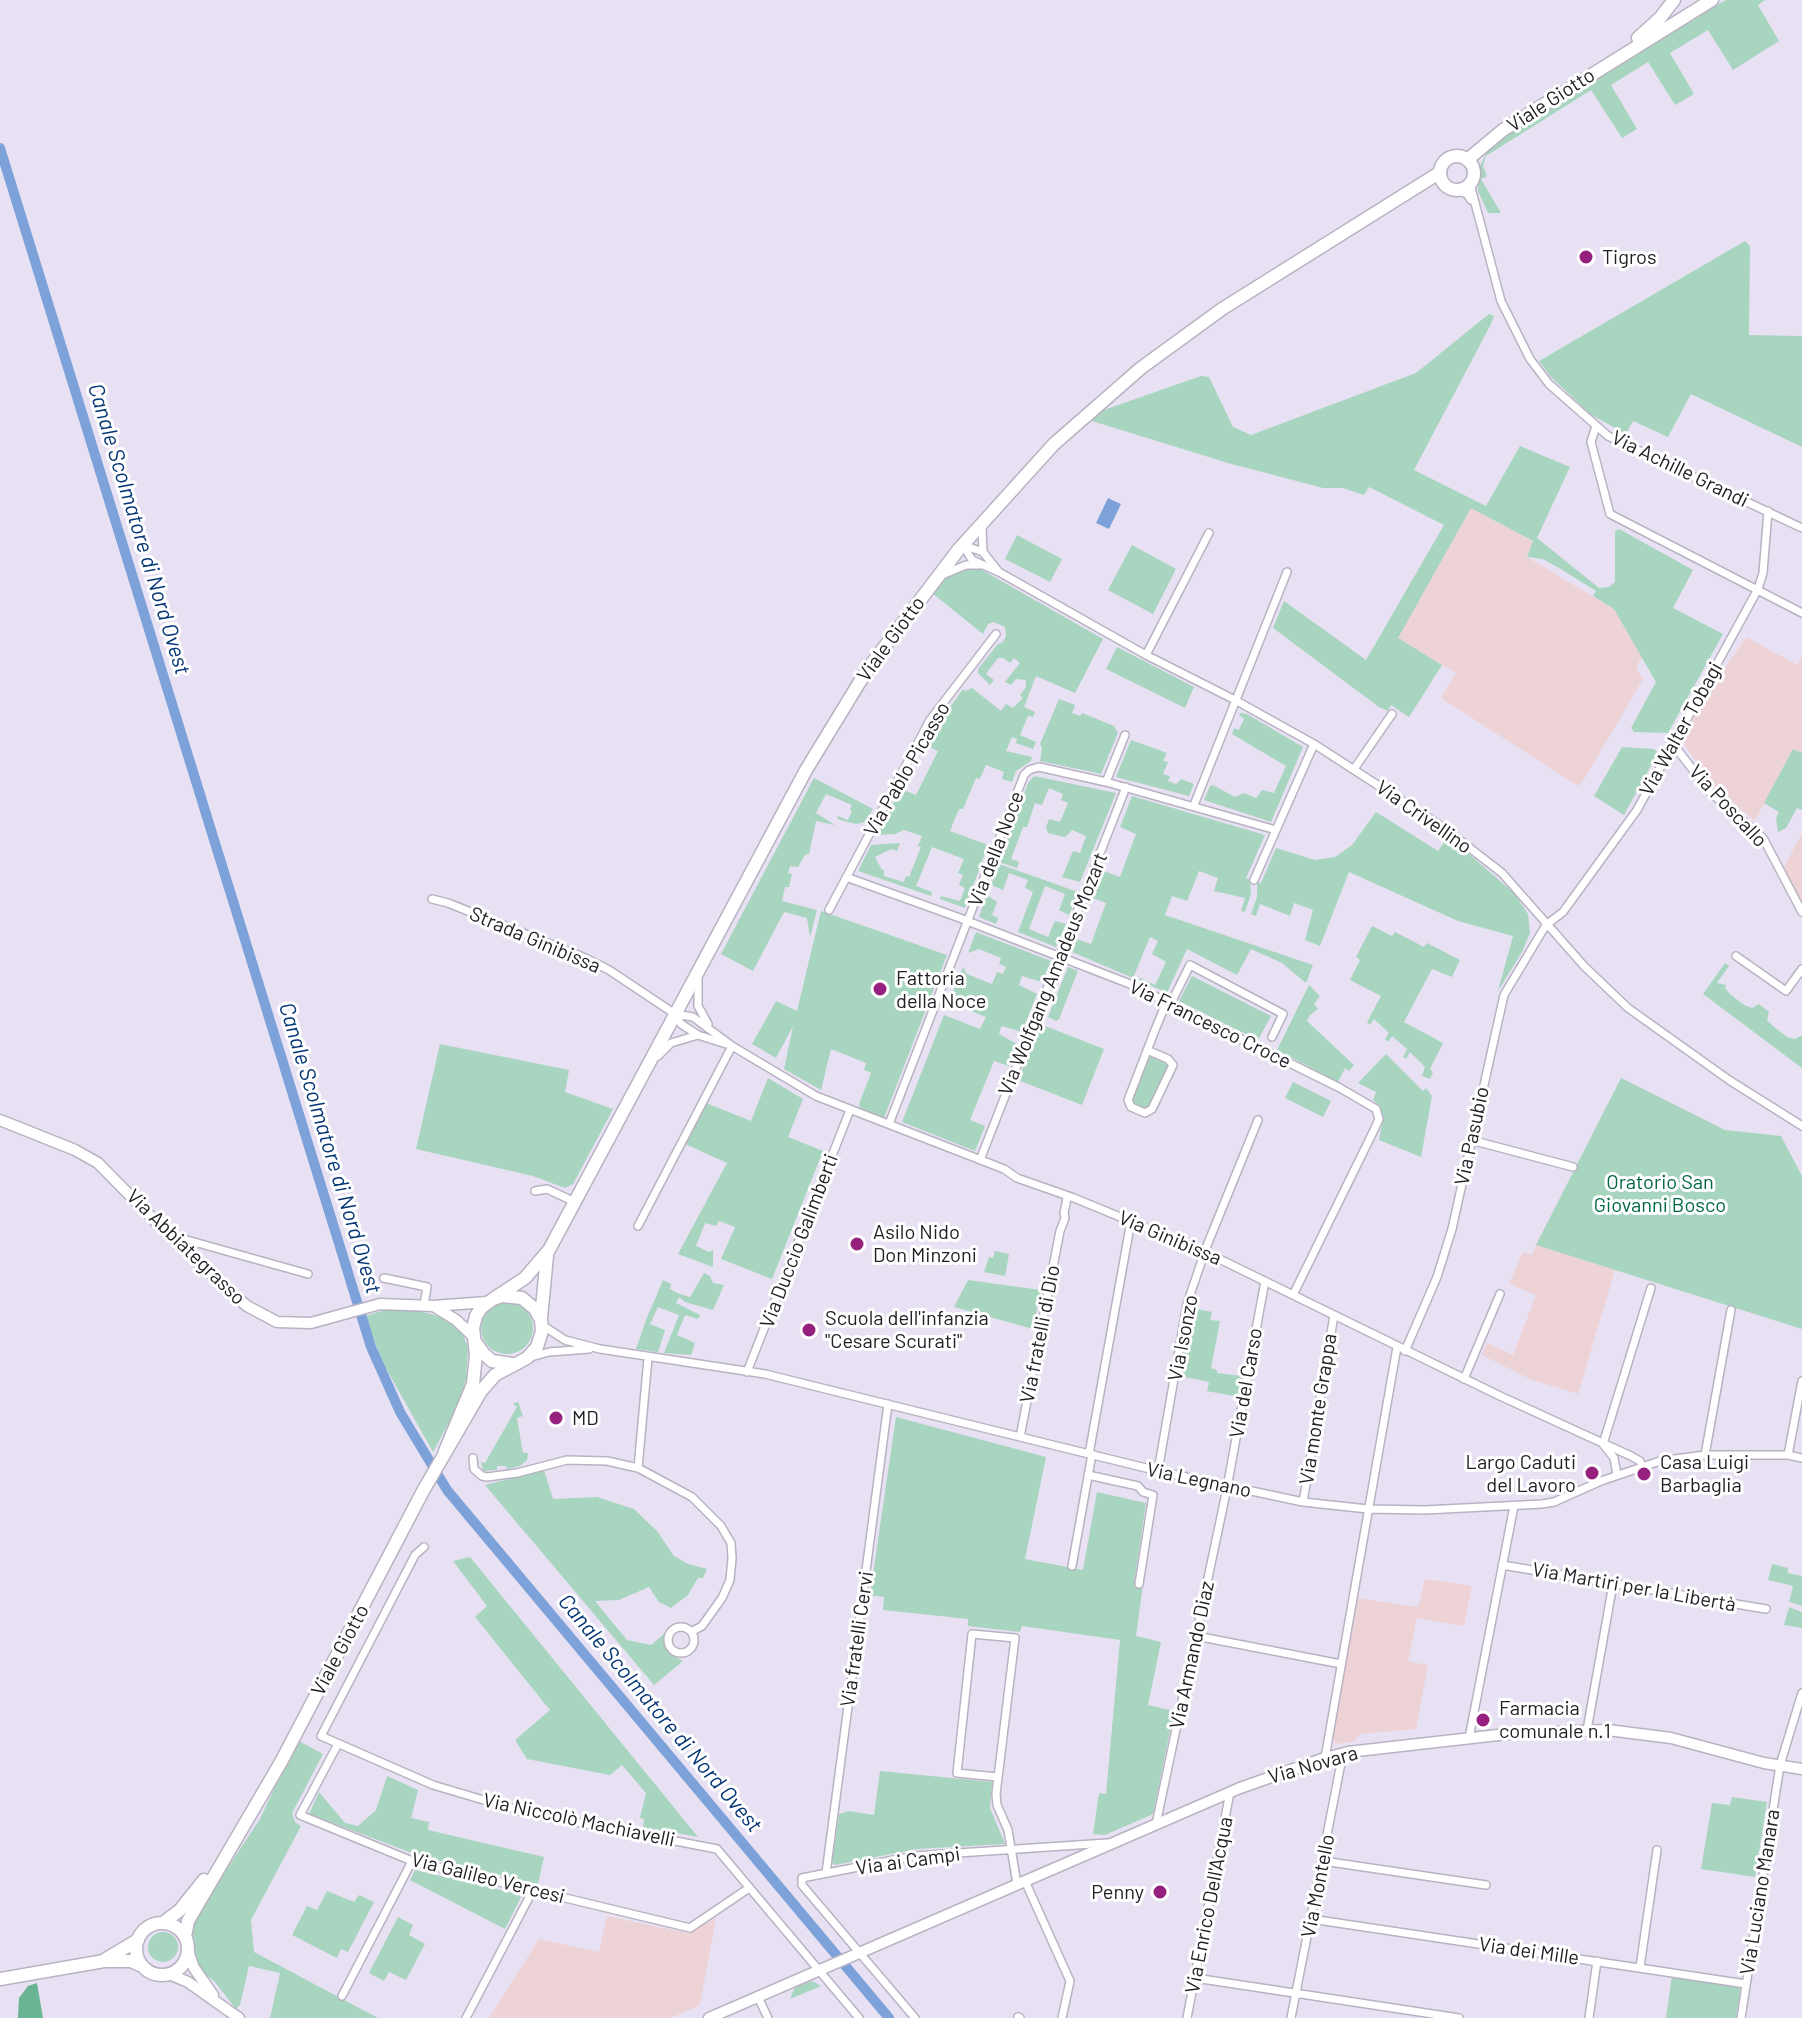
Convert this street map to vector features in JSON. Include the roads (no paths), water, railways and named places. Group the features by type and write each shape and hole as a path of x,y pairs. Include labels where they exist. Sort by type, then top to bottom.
{"main road":[{"name":"Viale Giotto","path":"1615,59 1660,18 1674,0"},
{"name":"Viale Giotto","path":"445,1451 473,1384 476,1316 490,1300 525,1278 549,1250 814,758 867,670 963,545 1054,444 1141,368 1222,309 1439,173 1442,164 1449,158 1458,156 1467,160 1503,130 1712,0"},
{"name":"Viale Giotto","path":"1472,178 1489,143"},
{"path":"1417,187 1430,185 1453,189 1472,178 1467,160"},
{"path":"1439,173 1441,182 1453,189"},
{"name":"Viale Giotto","path":"185,1937 188,1921 281,1762 445,1451 481,1391 495,1375 527,1358 537,1347 544,1268 549,1250"},
{"path":"490,1300 502,1296 522,1298 535,1309 541,1322"},
{"path":"475,1340 492,1361 513,1364"},
{"name":"Viale Giotto","path":"163,1923 180,1910 231,1846"},
{"path":"0,1979 104,1961 131,1961 156,1975 169,1974 182,1967 188,1951 185,1937 175,1926 163,1923 149,1927 138,1940 104,1961"},
{"path":"138,1940 136,1953 142,1966"}],"street":[{"name":"Via Achille Grandi","path":"1472,178 1475,205 1484,232 1494,284 1512,327 1549,384 1608,436 1802,528"},
{"path":"1453,189 1467,194 1475,205"},
{"path":"1596,426 1591,442 1610,514 1802,613"},
{"name":"Via Walter Tobagi","path":"1546,925 1563,912 1637,810 1758,589 1763,573 1768,511"},
{"path":"963,545 983,552 981,535 984,521"},
{"path":"1146,655 1209,533"},
{"name":"Via Crivellino","path":"963,545 972,560 1314,744 1444,828 1502,873 1546,925 1628,1008 1729,1080 1802,1126"},
{"name":"Via Crivellino","path":"983,552 999,572"},
{"path":"936,578 966,565 982,565"},
{"path":"1194,805 1287,572"},
{"name":"Via Pablo Picasso","path":"829,910 930,720 996,634"},
{"path":"1354,769 1392,714"},
{"path":"1106,782 1125,735"},
{"path":"1254,880 1314,744"},
{"name":"Via Poscallo","path":"1673,744 1710,792 1763,838 1802,912"},
{"name":"Via della Noce","path":"889,1124 1024,775 1039,767 1194,805 1276,830"},
{"name":"Via Wolfgang Amadeus Mozart","path":"980,1160 1126,787"},
{"name":"Via Francesco Croce","path":"846,877 968,921 1169,1002 1376,1109 1379,1119 1375,1128 1293,1295"},
{"name":"Strada Ginibissa","path":"432,899 585,958 609,970 675,1014"},
{"name":"Via Pasubio","path":"1325,1758 1368,1509 1401,1349 1437,1277 1452,1229 1504,995 1546,925"},
{"path":"1736,956 1786,991 1802,969"},
{"path":"1147,1050 1168,1059 1173,1065 1152,1109 1145,1113 1131,1107 1128,1100 1147,1050 1169,1002 1190,965 1283,1014 1272,1037"},
{"name":"Via Ginibissa","path":"699,970 698,1006 704,1020 720,1037"},
{"name":"Via Ginibissa","path":"675,1014 681,1024 698,1035 732,1046"},
{"name":"Via Ginibissa","path":"675,1014 693,1017 802,1090 1205,1252 1401,1349 1640,1461 1642,1466"},
{"path":"648,1066 671,1043 698,1035"},
{"path":"638,1226 732,1046"},
{"name":"Via Duccio Galimberti","path":"747,1372 850,1110"},
{"name":"Via Abbiategrasso","path":"0,1120 75,1150 98,1163 237,1298 277,1322 295,1324 380,1304 428,1305 490,1300"},
{"name":"Via Isonzo","path":"1158,1471 1187,1304 1258,1120"},
{"path":"1471,1140 1573,1167"},
{"path":"535,1191 547,1189 575,1202"},
{"name":"Via fratelli di Dio","path":"1020,1437 1067,1198"},
{"path":"1072,1566 1131,1221"},
{"path":"179,1244 187,1240 308,1274"},
{"path":"384,1278 427,1287 428,1305 456,1320 475,1340"},
{"name":"Via del Carso","path":"1228,1486 1265,1281"},
{"path":"1617,1475 1614,1458 1603,1444 1651,1288"},
{"path":"1464,1379 1500,1294"},
{"path":"1705,1455 1731,1310"},
{"name":"Via monte Grappa","path":"1303,1502 1334,1315"},
{"name":"Via Legnano","path":"541,1322 565,1340 600,1349 747,1372 1158,1471 1303,1502 1368,1509 1514,1506 1554,1502 1642,1466 1705,1455 1788,1455 1802,1458"},
{"name":"Via Legnano","path":"527,1358 549,1352 600,1349"},
{"path":"638,1468 648,1358"},
{"path":"1788,1455 1802,1381"},
{"name":"Via fratelli Cervi","path":"826,1873 888,1404"},
{"path":"473,1458 474,1469 487,1477 517,1473 548,1462 598,1460 638,1468 692,1497 721,1526 731,1543 730,1576 722,1598 702,1626 691,1632"},
{"path":"1088,1475 1138,1486 1143,1492 1153,1495 1139,1584"},
{"name":"Via Armando Diaz","path":"1156,1824 1228,1486"},
{"path":"1469,1738 1514,1506"},
{"path":"338,1744 321,1736 415,1555 424,1547"},
{"name":"Via Martiri per la Libertà","path":"1502,1565 1766,1609"},
{"path":"1587,1730 1613,1584"},
{"path":"997,1777 957,1773 972,1634 1015,1638 997,1777 997,1805 1008,1830 1021,1883 1047,1927 1070,1981 1062,2018"},
{"path":"1196,1636 1341,1664"},
{"name":"Via Luciano Manara","path":"1741,2018 1780,1765 1802,1693"},
{"name":"Via Novara","path":"709,2018 1230,1792 1343,1753 1469,1738 1587,1730 1671,1738 1802,1769"},
{"name":"Via Galileo Vercesi","path":"338,1744 300,1815 412,1861 690,1928 749,1888"},
{"name":"Via Niccolò Machiavelli","path":"338,1744 433,1785 524,1812 717,1849 821,1968 859,2018"},
{"name":"Via Montello","path":"1291,2018 1343,1753"},
{"name":"Via Enrico Dell'Acqua","path":"1187,2018 1230,1792"},
{"name":"Via ai Campi","path":"826,1873 914,1856 1109,1843"},
{"path":"1640,1967 1657,1850"},
{"path":"342,1996 412,1861"},
{"path":"1323,1861 1486,1885"},
{"path":"826,1873 804,1876 800,1881 856,1952 915,2018"},
{"path":"466,2018 533,1890"},
{"name":"Via dei Mille","path":"1311,1919 1746,1984"},
{"path":"188,1951 200,1980 219,2002"},
{"path":"1589,2018 1597,1961"},
{"path":"169,1974 188,1982 239,2018"},
{"path":"1195,1978 1459,2018"},
{"path":"758,1997 768,2018"}],"water":[{"path":"1108,498 1121,504 1109,529 1096,523"}],"waterway":[{"name":"Canale Scolmatore di Nord Ovest","path":"0,148 371,1347 400,1412 447,1490 889,2018"}],"place":[{"name":"Tigros","path":"1586,257"},
{"name":"Fattoria della Noce","path":"880,989"},
{"name":"Asilo Nido Don Minzoni","path":"857,1244"},
{"name":"Scuola dell'infanzia \"Cesare Scurati\"","path":"809,1330"},
{"name":"MD","path":"556,1418"},
{"name":"Largo Caduti del Lavoro","path":"1592,1473"},
{"name":"Casa Luigi Barbaglia","path":"1644,1474"},
{"name":"Farmacia comunale n.1","path":"1483,1720"},
{"name":"Penny","path":"1160,1892"}],"park label":[{"name":"Oratorio San Giovanni Bosco","path":"1660,1194"}]}
